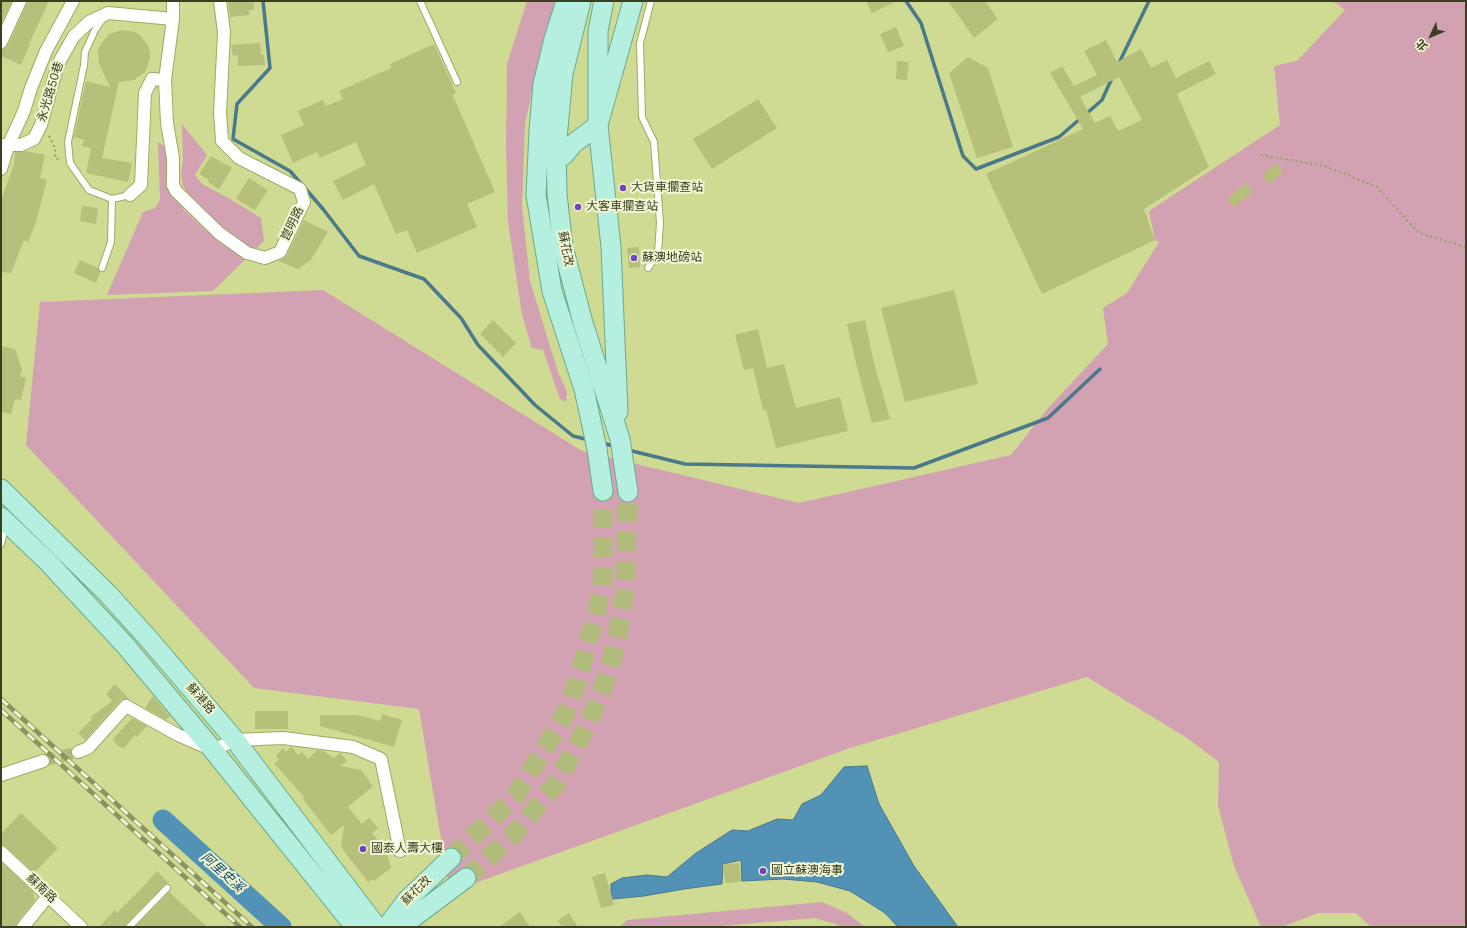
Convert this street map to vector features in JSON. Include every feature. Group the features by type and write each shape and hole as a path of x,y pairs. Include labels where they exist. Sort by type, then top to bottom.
{"main road":[{"name":"蘇花改","path":"566,1 554,39 543,84 538,131 536,195 552,291 584,389 597,449 603,491"},
{"name":"蘇花改","path":"581,1 563,74 556,150 557,194 563,247 583,323 620,439 628,492"},
{"path":"581,1 566,82 562,156 565,214 576,282 596,353 611,398 620,439"},
{"path":"604,1 598,31 598,125 611,247 620,439"},
{"path":"562,156 573,144 598,125 632,1"},
{"name":"蘇港路","path":"1,489 108,594 147,637 235,740 378,927"},
{"name":"蘇港路","path":"4,519 48,562 125,645 213,750 355,927"},
{"name":"蘇花改","path":"387,927 407,900 451,858"},
{"name":"蘇花改","path":"395,927 414,917 466,878"}],"street":[{"path":"1,42 20,1"},
{"path":"1,169 5,146 24,111 31,88 46,51 73,1"},
{"path":"130,195 141,185 145,93 152,78 165,80 173,19 173,1"},
{"name":"崑明路","path":"165,80 166,123 173,158 173,185 176,191 219,233 247,253 265,258 280,252 304,202 300,189 239,158 222,141 220,113 224,32 220,1"},
{"path":"108,13 173,19"},
{"name":"永光路50巷","path":"5,146 20,145 34,139 41,125 61,58 74,36 89,22 108,13"},
{"path":"78,752 88,748 126,706 178,735 213,750 235,740 283,738 353,747 381,759 400,851"},
{"path":"1,775 43,762"},
{"name":"蘇南路","path":"1,852 81,927"},
{"path":"23,927 48,896"}],"lane":[{"path":"420,1 456,82"},
{"path":"648,268 658,253 660,223 654,142 642,117 640,43 650,1"},
{"path":"108,13 95,30 85,52 84,65 68,142 70,163 89,190 112,199 130,195"},
{"path":"102,268 111,242 112,199"},
{"path":"1,544 4,519"},
{"path":"129,927 167,888"}],"path":[{"path":"1261,155 1325,166 1377,187 1419,233 1466,247"}],"shaded area":[{"path":"527,1 559,1 545,32 525,124 522,206 530,281 558,372 567,392 566,402 560,399 543,350 532,348 522,315 508,222 506,148 507,64"},
{"path":"1333,1 1466,1 1466,927 1371,927 1356,913 1318,913 1282,927 1261,927 1234,866 1218,806 1219,762 1187,738 1087,677 850,748 450,892 419,709 254,688 26,445 40,302 323,290 582,451 799,503 1011,455 1048,408 1108,344 1103,308 1127,293 1159,242 1155,240 1149,211 1280,125 1274,66 1297,61 1345,10"},
{"path":"182,124 207,155 195,175 202,184 261,218 264,241 213,291 107,295 143,212 155,208 160,200 158,142 165,147 169,167 183,209 208,232 234,247 227,230 207,218 189,197 183,186 181,174 183,160"},
{"path":"822,902 847,913 865,927 840,927 836,924 815,918 710,927 620,927 627,920"}],"water":[{"path":"867,766 879,804 914,866 958,927 898,927 885,913 850,891 817,882 783,879 742,881 741,860 723,864 722,884 644,896 613,899 611,884 622,878 647,875 667,877 696,853 732,830 748,831 777,819 793,820 802,804 821,795 844,767"}],"building":[{"path":"1,1 11,3 1,24"},
{"path":"28,1 49,1 21,65 1,56 1,49 8,45"},
{"path":"228,1 254,1 254,10 249,10 249,15 230,17"},
{"path":"866,1 897,1 872,13"},
{"path":"948,1 985,1 998,19 974,38"},
{"path":"896,27 904,46 888,52 880,34"},
{"path":"122,30 135,32 140,35 148,46 150,52 150,59 145,72 134,80 119,82 102,158 132,163 128,182 86,173 91,148 82,146 84,140 74,137 86,81 110,87 99,64 98,50 109,34"},
{"path":"1106,40 1117,62 1141,49 1151,68 1167,60 1176,78 1209,61 1216,74 1177,94 1209,167 1144,209 1155,240 1042,294 986,174 1083,129 1050,73 1062,66 1074,86 1097,75 1084,51","holes":["1119,77 1142,120 1118,131 1110,116 1095,123 1080,97"]},
{"path":"260,43 261,55 264,55 265,65 238,66 238,55 233,56 231,45"},
{"path":"434,44 456,93 452,95 495,192 467,204 477,227 417,253 407,230 396,234 374,184 343,200 333,181 366,165 356,142 320,158 317,152 293,163 281,135 304,125 298,111 323,100 326,106 343,99 339,91 391,68 390,64"},
{"path":"968,57 988,68 1013,147 977,158 949,73"},
{"path":"897,61 909,62 907,80 896,79"},
{"path":"758,99 777,128 712,169 693,139"},
{"path":"26,151 45,155 40,178 47,180 36,222 28,242 24,240 11,273 1,272 1,200 14,164 15,152"},
{"path":"211,156 232,168 219,189 199,174"},
{"path":"1276,163 1283,172 1269,184 1262,175"},
{"path":"249,178 268,190 255,210 236,199"},
{"path":"1246,183 1253,192 1234,207 1227,198"},
{"path":"82,206 98,208 96,224 80,221"},
{"path":"304,220 328,232 310,261 298,269 279,261 287,255"},
{"name":"蘇澳地磅站","path":"639,247 640,267 629,268 627,248"},
{"path":"80,260 98,268 100,272 96,283 74,273"},
{"path":"954,290 978,384 905,402 881,308"},
{"path":"493,320 516,343 503,357 480,334"},
{"path":"865,320 874,363 890,419 872,423 847,324"},
{"path":"758,329 767,368 784,364 796,408 840,397 848,431 776,448 766,410 763,410 753,368 744,370 735,335"},
{"path":"1,346 15,349 22,369 20,376 26,378 21,400 15,399 11,414 1,412"},
{"path":"115,684 129,699 123,699 120,701 85,740 78,733 92,719 91,717 112,701 106,694"},
{"path":"153,696 170,716 166,720 145,708"},
{"path":"255,711 288,711 288,729 255,729"},
{"path":"382,714 402,720 394,747 320,726 320,715 357,715 380,721"},
{"path":"132,718 147,726 137,737 135,735 124,748 118,746 113,739"},
{"path":"291,747 298,755 302,752 308,759 317,750 323,751 334,758 340,753 347,761 340,766 361,770 373,786 348,807 362,824 369,818 378,828 372,833 386,850 391,868 374,881 373,879 368,882 341,847 344,825 331,835 303,799 304,797 274,763 279,760 276,756 283,748 286,752"},
{"path":"21,813 58,848 34,873 6,847 1,845 1,834"},
{"path":"1,862 33,892 35,900 17,922 16,927 1,927"},
{"path":"739,863 741,882 725,883 723,864"},
{"path":"157,871 169,883 164,885 126,924 125,927 99,927 115,910 117,913"},
{"path":"605,873 614,905 601,908 592,877"},
{"path":"169,892 207,927 135,927"},
{"path":"520,912 530,927 499,927"},
{"path":"569,913 578,927 562,927 558,920"}],"waterway":[{"path":"263,1 270,68 237,104 233,139 290,171 323,209 359,256 424,279 461,318 478,345 535,405 573,436 589,440"},
{"path":"906,1 921,23 963,156 976,169 1059,137 1081,118"},
{"path":"1119,63 1149,1"},
{"path":"1086,114 1102,100 1112,78"},
{"path":"628,450 685,464 914,468 1048,418 1100,369"},
{"path":"603,443 616,447"},
{"name":"阿里史溪","path":"163,820 281,927"}],"tunnel":[{"path":"451,858 515,796 564,717 577,683 603,587 603,491"},
{"path":"466,878 514,834 556,784 586,728 602,691 616,645 625,592 628,492"},
{"path":"43,761 78,752"}],"railway":[{"path":"1,699 252,927"},
{"path":"1,710 240,927"}],"place":[{"name":"大貨車攔查站","path":"623,188"},
{"name":"大客車攔查站","path":"578,207"},
{"name":"蘇澳地磅站","path":"634,258"},
{"name":"國泰人壽大樓","path":"363,849"},
{"name":"國立蘇澳海事","path":"763,871"}]}
